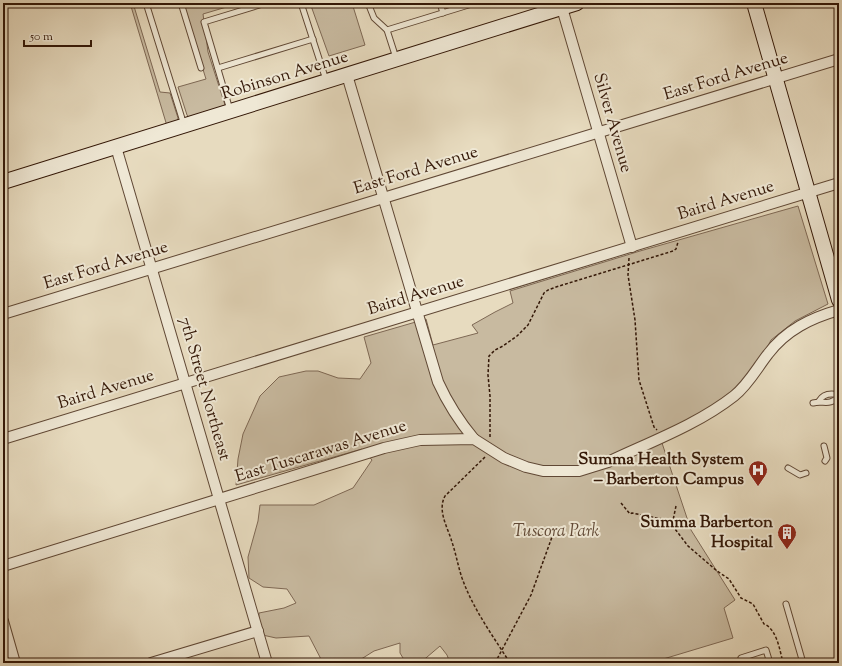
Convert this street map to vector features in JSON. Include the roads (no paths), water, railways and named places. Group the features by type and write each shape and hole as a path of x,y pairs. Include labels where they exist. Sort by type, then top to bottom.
{"main road":[{"name":"Robinson Avenue","path":"3,182 577,3"},
{"path":"754,3 839,300"}],"street":[{"name":"Silver Avenue","path":"562,8 630,247"},
{"name":"East Ford Avenue","path":"3,314 839,59"},
{"path":"348,75 438,382 453,411 474,439 504,458 526,467 543,471 579,470 608,462 712,412 735,395 777,343 796,327 823,314 839,310"},
{"name":"7th Street Northeast","path":"116,147 267,663"},
{"name":"Baird Avenue","path":"3,439 839,183"},
{"name":"East Tuscarawas Avenue","path":"3,566 402,443 420,440 474,439"},
{"path":"3,621 15,663"},
{"path":"150,663 258,631"}],"lane":[{"path":"146,3 184,126"},
{"path":"181,3 201,68"},
{"path":"231,111 204,22 266,3"},
{"path":"301,3 326,82"},
{"path":"368,3 374,18 387,30 396,60"},
{"path":"440,3 443,13"},
{"path":"387,30 475,3"},
{"path":"218,68 313,39"},
{"path":"813,403 819,401 825,404 833,401 839,395"},
{"path":"824,446 827,458 825,461"},
{"path":"788,468 800,475 806,473"},
{"path":"786,604 804,663"},
{"path":"743,663 741,658 766,650 770,663"}],"place":[{"name":"Summa Health System – Barberton Campus","path":"758,487"},
{"name":"Summa Barberton Hospital","path":"787,550"}],"park label":[{"name":"Tuscora Park","path":"556,532"}]}
